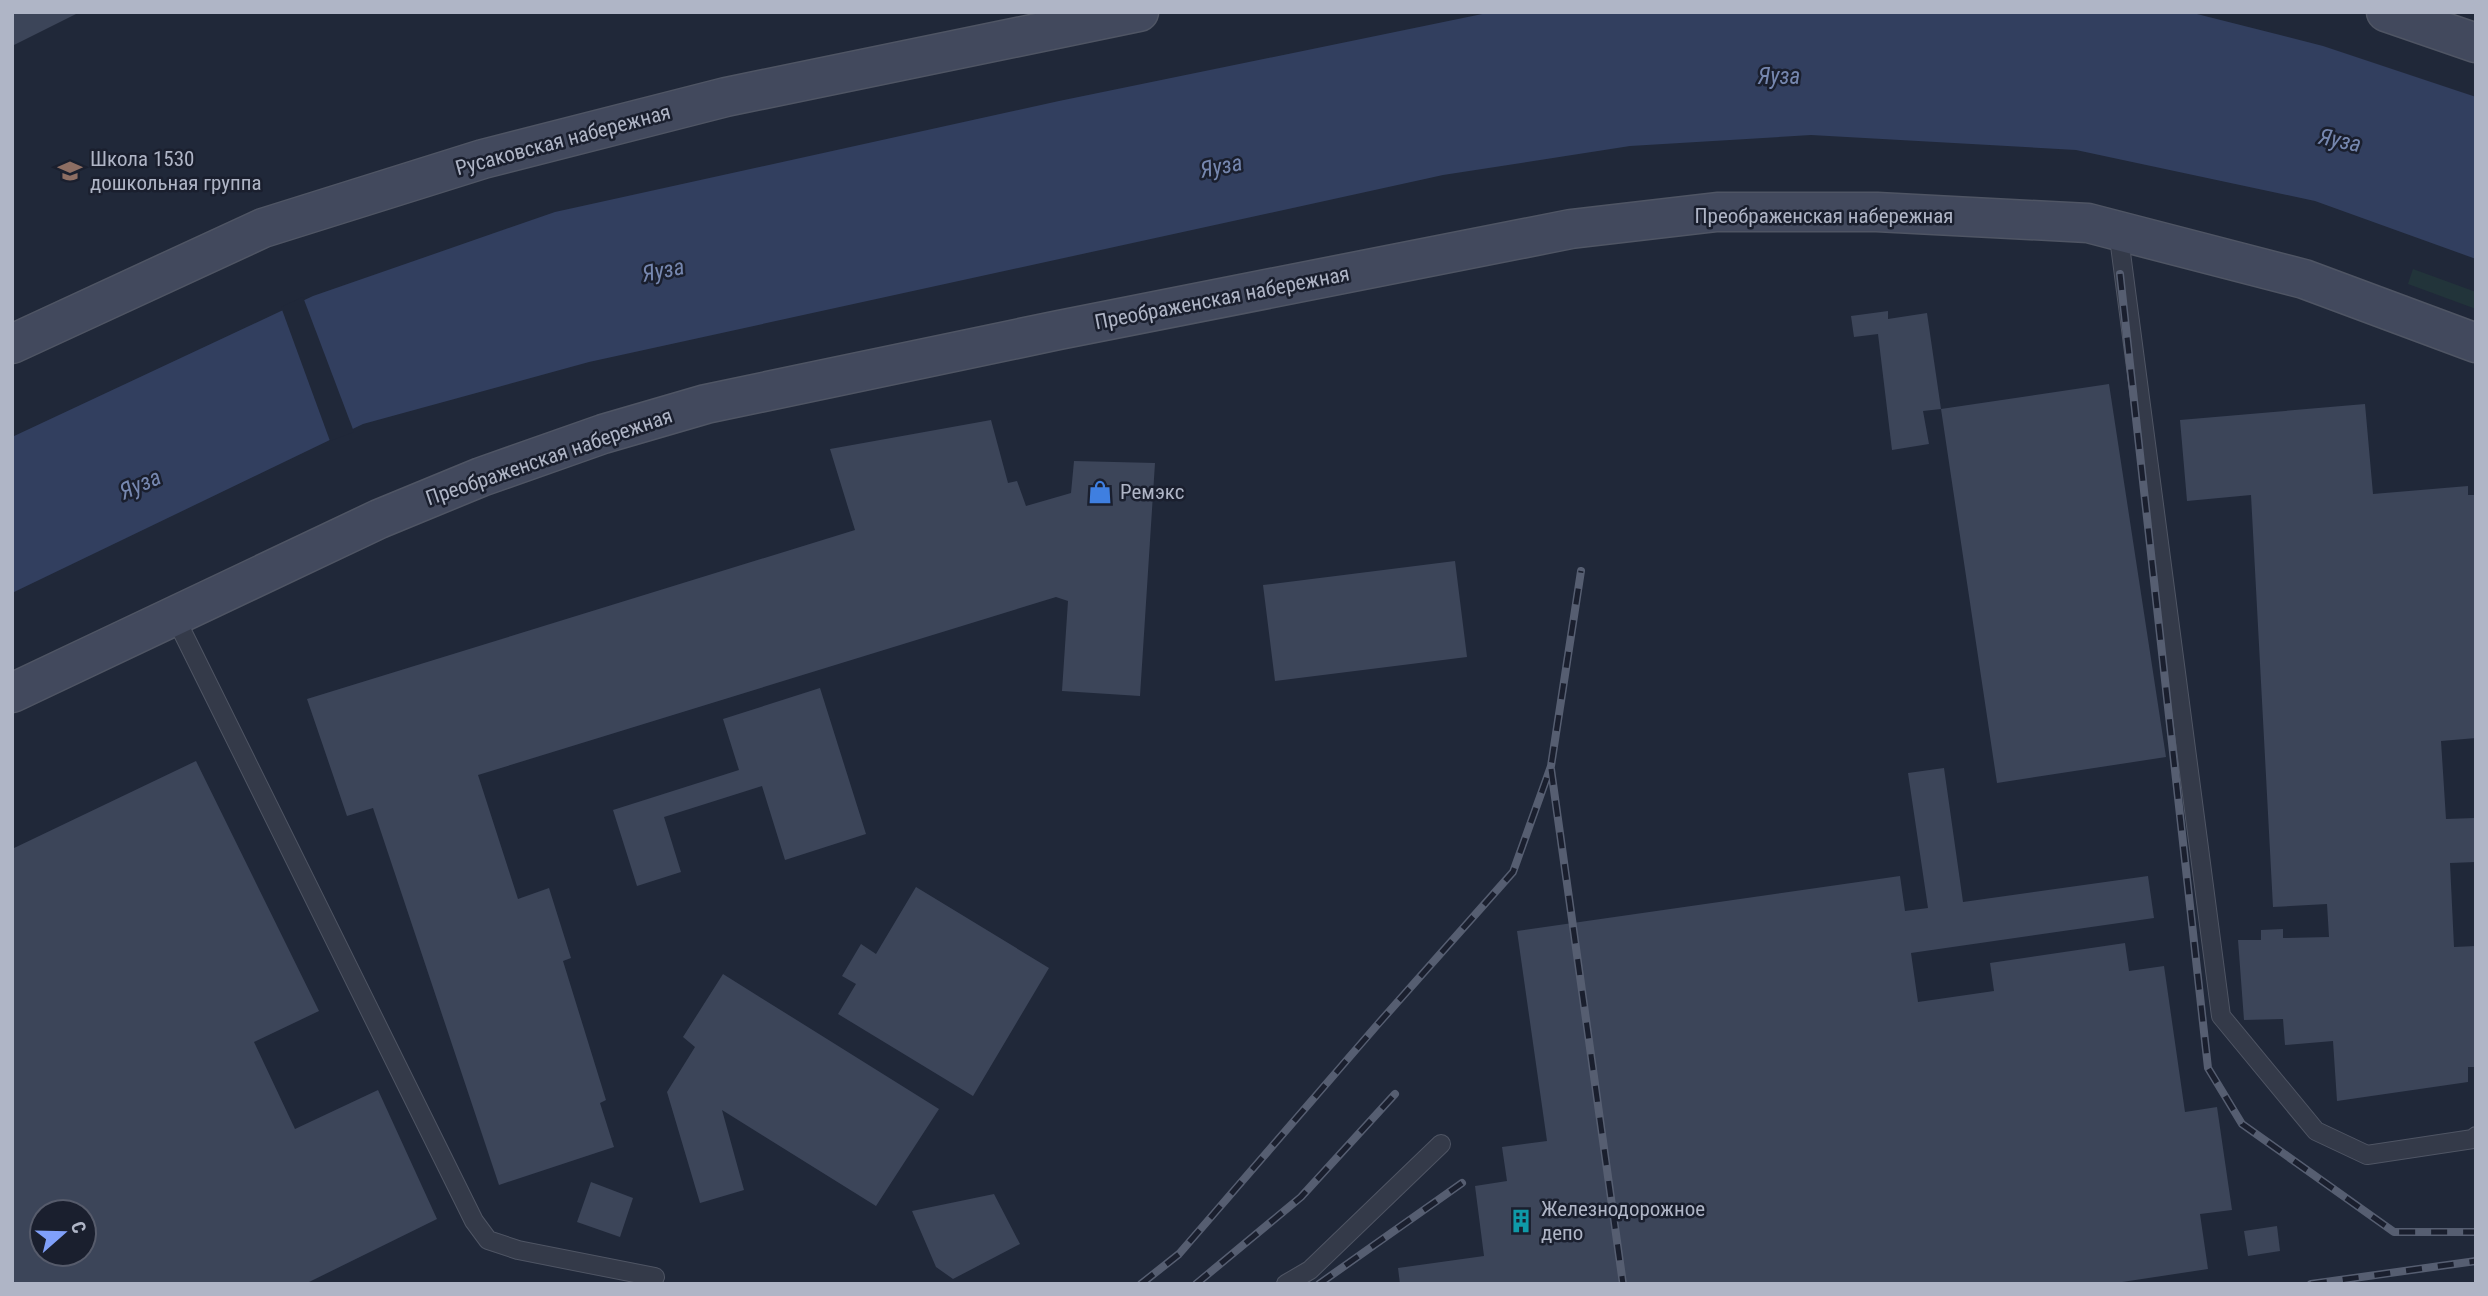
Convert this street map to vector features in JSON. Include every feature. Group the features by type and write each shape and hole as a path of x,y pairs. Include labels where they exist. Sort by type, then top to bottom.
{"main road":[{"name":"Русаковская набережная","path":"12,344 263,228 483,159 726,97 1139,12"},
{"path":"2386,12 2476,43"},
{"name":"Преображенская набережная","path":"12,693 379,519 481,477 603,434 706,404 1571,229 1717,212 1877,212 2088,223 2304,279 2476,343"}],"lane":[{"path":"2118,230 2221,1016 2316,1130 2367,1155 2473,1139 2476,1136"},
{"path":"174,615 474,1221 488,1240 518,1250 655,1277"},
{"path":"1286,1284 1310,1270 1441,1144"}],"shaded area":[{"path":"2413,269 2476,292 2476,309 2408,284"}],"water":[{"name":"Яуза","path":"1492,12 2189,12 2323,46 2476,97 2476,259 2315,201 2076,150 1811,135 1630,146 1443,175 589,362 363,424 12,593 12,437 313,296 555,212 1059,101"}],"pier":[{"path":"303,297 354,432 330,441 281,307"}],"building":[{"path":"12,12 80,12 12,46"},
{"path":"1888,311 1888,319 1927,313 1941,409 1923,411 1929,444 1892,450 1878,334 1854,337 1851,316"},
{"path":"2109,384 2166,757 1997,783 1941,409"},
{"path":"2365,404 2373,494 2468,486 2468,495 2476,495 2476,738 2441,741 2446,819 2475,818 2476,862 2450,863 2454,947 2476,946 2476,1067 2468,1067 2468,1082 2337,1101 2333,1041 2285,1045 2283,1019 2244,1020 2238,940 2261,940 2261,930 2283,929 2283,938 2329,937 2327,904 2273,907 2251,495 2187,501 2180,420"},
{"path":"991,420 1008,483 1017,481 1026,506 1071,493 1074,461 1155,463 1140,696 1062,691 1068,601 1056,597 478,775 518,899 549,888 571,958 563,961 606,1100 600,1103 614,1147 499,1185 373,808 347,816 307,699 855,530 830,449"},
{"path":"1455,561 1467,657 1275,681 1263,585"},
{"path":"820,688 866,834 785,860 762,786 664,817 681,872 637,886 613,810 739,770 723,719"},
{"path":"196,761 319,1011 254,1042 295,1129 378,1090 437,1219 305,1284 12,1284 12,849"},
{"path":"1944,768 1963,902 2148,876 2154,918 1911,953 1918,1002 1994,991 1990,963 2125,943 2129,971 2164,966 2185,1112 2217,1107 2232,1210 2200,1214 2208,1269 2109,1284 1400,1284 1398,1268 1484,1256 1475,1186 1507,1181 1502,1147 1547,1141 1517,931 1900,876 1905,911 1928,908 1908,773"},
{"path":"916,887 1049,968 973,1096 838,1014 856,984 842,976 861,944 876,954"},
{"path":"723,974 939,1109 876,1206 722,1110 744,1190 700,1203 667,1092 695,1047 683,1037"},
{"path":"591,1182 633,1198 620,1237 577,1222"},
{"path":"994,1194 1020,1244 953,1279 936,1267 912,1211"},
{"path":"2277,1226 2280,1251 2248,1256 2244,1231"}],"railway":[{"path":"2120,274 2208,1068 2242,1124 2394,1232 2476,1232"},
{"path":"1141,1284 1179,1254 1513,872 1551,766 1581,571"},
{"path":"1551,769 1623,1284"},
{"path":"1196,1284 1301,1197 1395,1094"},
{"path":"1319,1284 1462,1183"},
{"path":"2311,1284 2476,1261"}],"place":[{"name":"Школа 1530 дошкольная группа","path":"70,171"},
{"name":"Ремэкс","path":"1100,492"},
{"name":"Железнодорожное депо","path":"1521,1221"}]}
